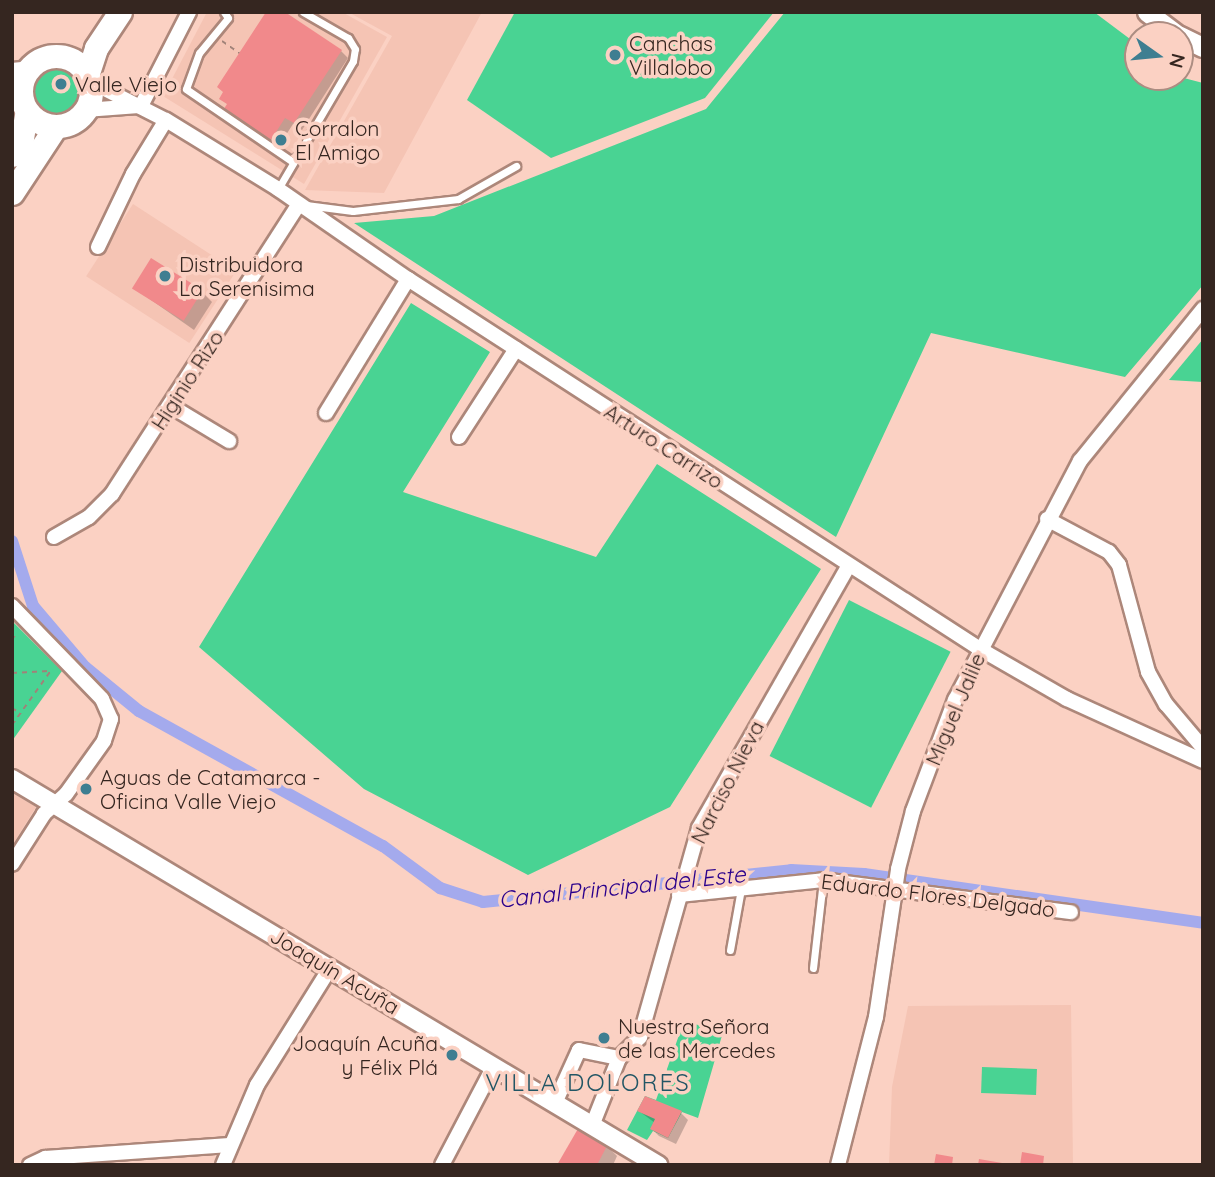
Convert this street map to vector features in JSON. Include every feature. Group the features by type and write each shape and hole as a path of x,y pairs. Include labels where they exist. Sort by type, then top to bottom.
{"main road":[{"path":"63,57 105,12"},
{"path":"21,104 37,121 56,126 76,120 85,110 88,79 96,48 120,12"},
{"path":"12,155 22,138 21,69 49,57 63,57 81,66 88,79"},
{"path":"12,193 56,126"}],"street":[{"path":"85,110 141,106 189,12"},
{"name":"Arturo Carrizo","path":"88,79 166,120 278,190 408,279 848,567 981,649 1067,699 1203,761"},
{"path":"98,247 166,120"},
{"name":"Higinio Rizo","path":"54,537 89,517 112,494 299,204"},
{"path":"326,413 408,279"},
{"name":"Miguel Jalile","path":"838,1165 876,1017 898,869 913,811 981,649 1047,519 1080,461 1203,309"},
{"path":"459,437 516,349"},
{"path":"170,406 229,441"},
{"path":"1047,519 1109,552 1119,565 1148,672 1166,704 1203,748"},
{"name":"Narciso Nieva","path":"592,1126 619,1058 640,1037 699,828 848,567"},
{"path":"12,606 102,699 111,719 104,741 56,803 44,814 12,863"},
{"name":"Joaquín Acuña","path":"12,779 658,1165"},
{"name":"Eduardo Flores Delgado","path":"679,895 823,880 895,887 1071,912"},
{"path":"223,1165 257,1085 330,968"},
{"path":"555,1103 579,1050 619,1058"},
{"path":"442,1165 494,1066"},
{"path":"30,1165 45,1158 230,1145"}],"lane":[{"path":"278,190 353,61 355,49 348,38 303,12"},
{"path":"228,14 199,53 186,79 186,89 293,162"},
{"path":"299,204 353,211 458,199 516,166"},
{"path":"813,968 823,880"},
{"path":"730,950 741,888"}],"path":[{"path":"12,640 15,635"},
{"path":"12,725 60,656"},
{"path":"12,673 50,671"},
{"path":"12,708 20,713"}],"shaded area":[{"name":"Corralon El Amigo","path":"207,12 342,12 387,37 304,184 163,96"},
{"path":"348,12 482,12 384,193 305,190 392,36"},
{"name":"Distribuidora La Serenisima","path":"133,204 236,271 189,343 86,276"},
{"path":"12,793 36,807 13,844 12,844"},
{"path":"1071,1005 1073,1165 889,1165 892,1087 908,1006"}],"green space":[{"name":"Canchas Villalobo","path":"515,12 774,12 705,98 551,158 467,100"},
{"path":"785,12 1094,12 1124,34 1124,91 1194,91 1194,81 1203,83 1203,285 1125,377 931,333 836,537 354,223 434,216 706,109"},
{"path":"56,65 66,67 74,73 80,81 80,101 74,109 66,115 56,117 46,115 38,109 32,101 30,91 32,81 38,73 46,67"},
{"path":"411,303 490,352 403,492 596,557 657,464 821,569 670,807 528,875 364,789 199,647"},
{"path":"1203,339 1203,382 1169,380"},
{"path":"849,600 951,652 871,808 770,756"},
{"path":"12,621 62,671 12,741"},
{"path":"684,1021 723,1032 698,1118 682,1112 668,1138 653,1131 647,1140 627,1130 645,1096 656,1100"},
{"path":"982,1067 1037,1069 1036,1095 981,1093"}],"building":[{"path":"266,12 285,12 342,50 294,123 285,118 269,143 222,112 227,104 219,99 223,92 217,87"},
{"path":"151,258 203,290 184,321 132,289"},
{"path":"645,1096 682,1111 668,1138 650,1129 655,1119 637,1111"},
{"path":"579,1127 608,1144 597,1165 557,1165"},
{"path":"1022,1152 1044,1156 1043,1165 1020,1165"},
{"path":"936,1154 953,1157 952,1165 934,1165"},
{"path":"979,1159 1002,1163 978,1165"}],"waterway":[{"name":"Canal Principal del Este","path":"12,541 33,606 85,667 139,711 383,846 440,888 483,902 791,870 864,874 1203,923"}],"place":[{"name":"Canchas Villalobo","path":"615,55"},
{"name":"Valle Viejo","path":"61,84"},
{"name":"Corralon El Amigo","path":"281,140"},
{"name":"Distribuidora La Serenisima","path":"165,276"},
{"name":"Aguas de Catamarca - Oficina Valle Viejo","path":"86,789"},
{"name":"Nuestra Señora de las Mercedes","path":"604,1038"},
{"name":"Joaquín Acuña y Félix Plá","path":"452,1055"}],"district":[{"name":"VILLA DOLORES","path":"588,1083"}]}
